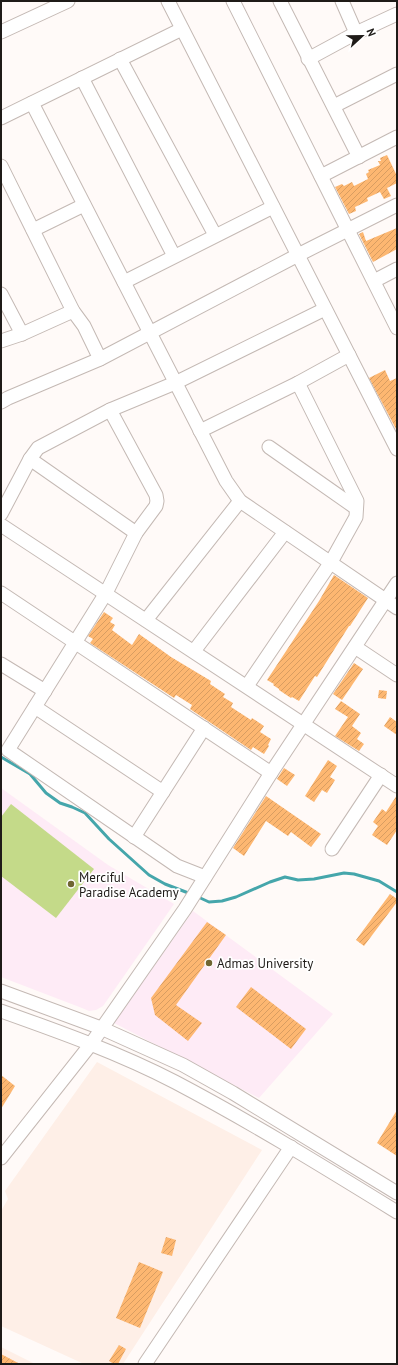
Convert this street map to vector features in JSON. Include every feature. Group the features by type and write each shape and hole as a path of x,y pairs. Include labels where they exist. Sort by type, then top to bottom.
{"street":[{"path":"1,32 68,1"},
{"path":"168,1 397,449"},
{"path":"234,1 397,328"},
{"path":"280,1 359,157"},
{"path":"342,1 356,33"},
{"path":"308,58 397,14"},
{"path":"1,118 182,29"},
{"path":"120,59 215,236"},
{"path":"334,106 397,74"},
{"path":"82,78 174,256"},
{"path":"32,103 226,481 240,501 386,599 397,608"},
{"path":"321,176 397,137"},
{"path":"1,166 73,311 84,326 100,359"},
{"path":"33,230 84,205"},
{"path":"1,402 100,359 397,205"},
{"path":"124,282 273,207"},
{"path":"374,281 397,269"},
{"path":"1,294 22,334"},
{"path":"1,514 30,459 38,448 110,410 175,383 325,309"},
{"path":"1,341 22,334 73,311"},
{"path":"200,431 349,355"},
{"path":"247,686 330,562 356,517 356,501 298,382"},
{"path":"110,410 156,495 156,506 136,533 106,593 8,750 177,866 204,880"},
{"path":"269,447 356,508"},
{"path":"30,459 136,533"},
{"path":"146,620 240,501"},
{"path":"1,525 397,786"},
{"path":"194,651 285,532"},
{"path":"1,1158 91,1044 185,909 271,772 397,582"},
{"path":"1,593 271,772"},
{"path":"355,647 397,675"},
{"path":"1,664 45,691"},
{"path":"35,707 163,792"},
{"path":"134,837 204,728"},
{"path":"332,849 381,775"},
{"path":"1,991 101,1028 183,1065 233,1093 397,1193"},
{"path":"1,1011 91,1044 174,1081 291,1147 397,1212"},
{"path":"146,1364 291,1147"}],"shaded area":[{"name":"Merciful Paradise Academy","path":"1,788 108,865 174,904 103,1006 96,1010 89,1011 1,977"},
{"name":"Admas University","path":"193,911 333,1014 259,1098 114,1023"},
{"path":"97,1062 262,1150 123,1364 84,1364 1,1326 1,1211 8,1199 5,1191"},
{"path":"1,1347 35,1364 1,1364"}],"green space":[{"path":"11,804 94,869 56,918 1,876 1,817"}],"building":[{"path":"387,155 397,176 397,183 387,188 391,196 384,199 380,192 367,198 368,201 355,207 356,211 349,214 335,187 342,184 344,186 352,182 354,186 368,179 366,174 369,172 368,170 380,165 378,161 381,161 380,158"},
{"path":"397,228 397,249 373,262 359,234 363,232 366,241"},
{"path":"385,370 390,381 397,378 397,431 369,378"},
{"path":"334,575 368,598 317,677 315,676 299,701 292,697 291,698 267,680 319,601"},
{"path":"104,612 113,618 110,622 115,625 112,630 132,645 139,634 171,657 211,681 210,684 225,694 223,697 233,703 231,707 251,720 252,718 264,726 260,732 271,739 264,754 253,747 251,750 190,709 192,705 176,695 174,698 90,643 93,639 88,636"},
{"path":"354,663 363,669 342,700 333,694"},
{"path":"379,690 387,691 386,699 378,698"},
{"path":"341,701 360,714 352,726 361,733 357,739 364,744 359,751 335,736 348,717 335,709"},
{"path":"390,717 397,722 397,735 384,726"},
{"path":"328,760 337,766 330,777 335,780 327,793 322,790 314,802 305,796"},
{"path":"284,768 295,775 287,786 277,779"},
{"path":"397,795 397,830 387,845 372,835 378,826 373,822 382,809 386,812"},
{"path":"266,796 321,834 311,847 291,832 288,836 266,821 244,856 233,848"},
{"path":"390,894 397,899 397,902 364,946 356,940"},
{"path":"207,922 226,935 176,1005 202,1023 188,1041 155,1015 151,998"},
{"path":"251,987 306,1029 291,1049 236,1007"},
{"path":"1,1075 15,1086 1,1109"},
{"path":"397,1110 397,1156 377,1143"},
{"path":"166,1237 176,1240 172,1256 161,1253"},
{"path":"139,1262 163,1272 140,1328 116,1318"},
{"path":"119,1345 126,1349 118,1364 114,1364 109,1361"},
{"path":"1,1354 20,1364 1,1364"}],"waterway":[{"path":"1,757 30,774 46,793 60,803 85,813 109,839 149,875 165,884 191,894"},
{"path":"196,896 209,902 222,901 236,897 285,877 298,880 314,879 344,873 354,874 379,881 397,892"}],"place":[{"name":"Merciful Paradise Academy","path":"71,884"},
{"name":"Admas University","path":"209,963"}]}
